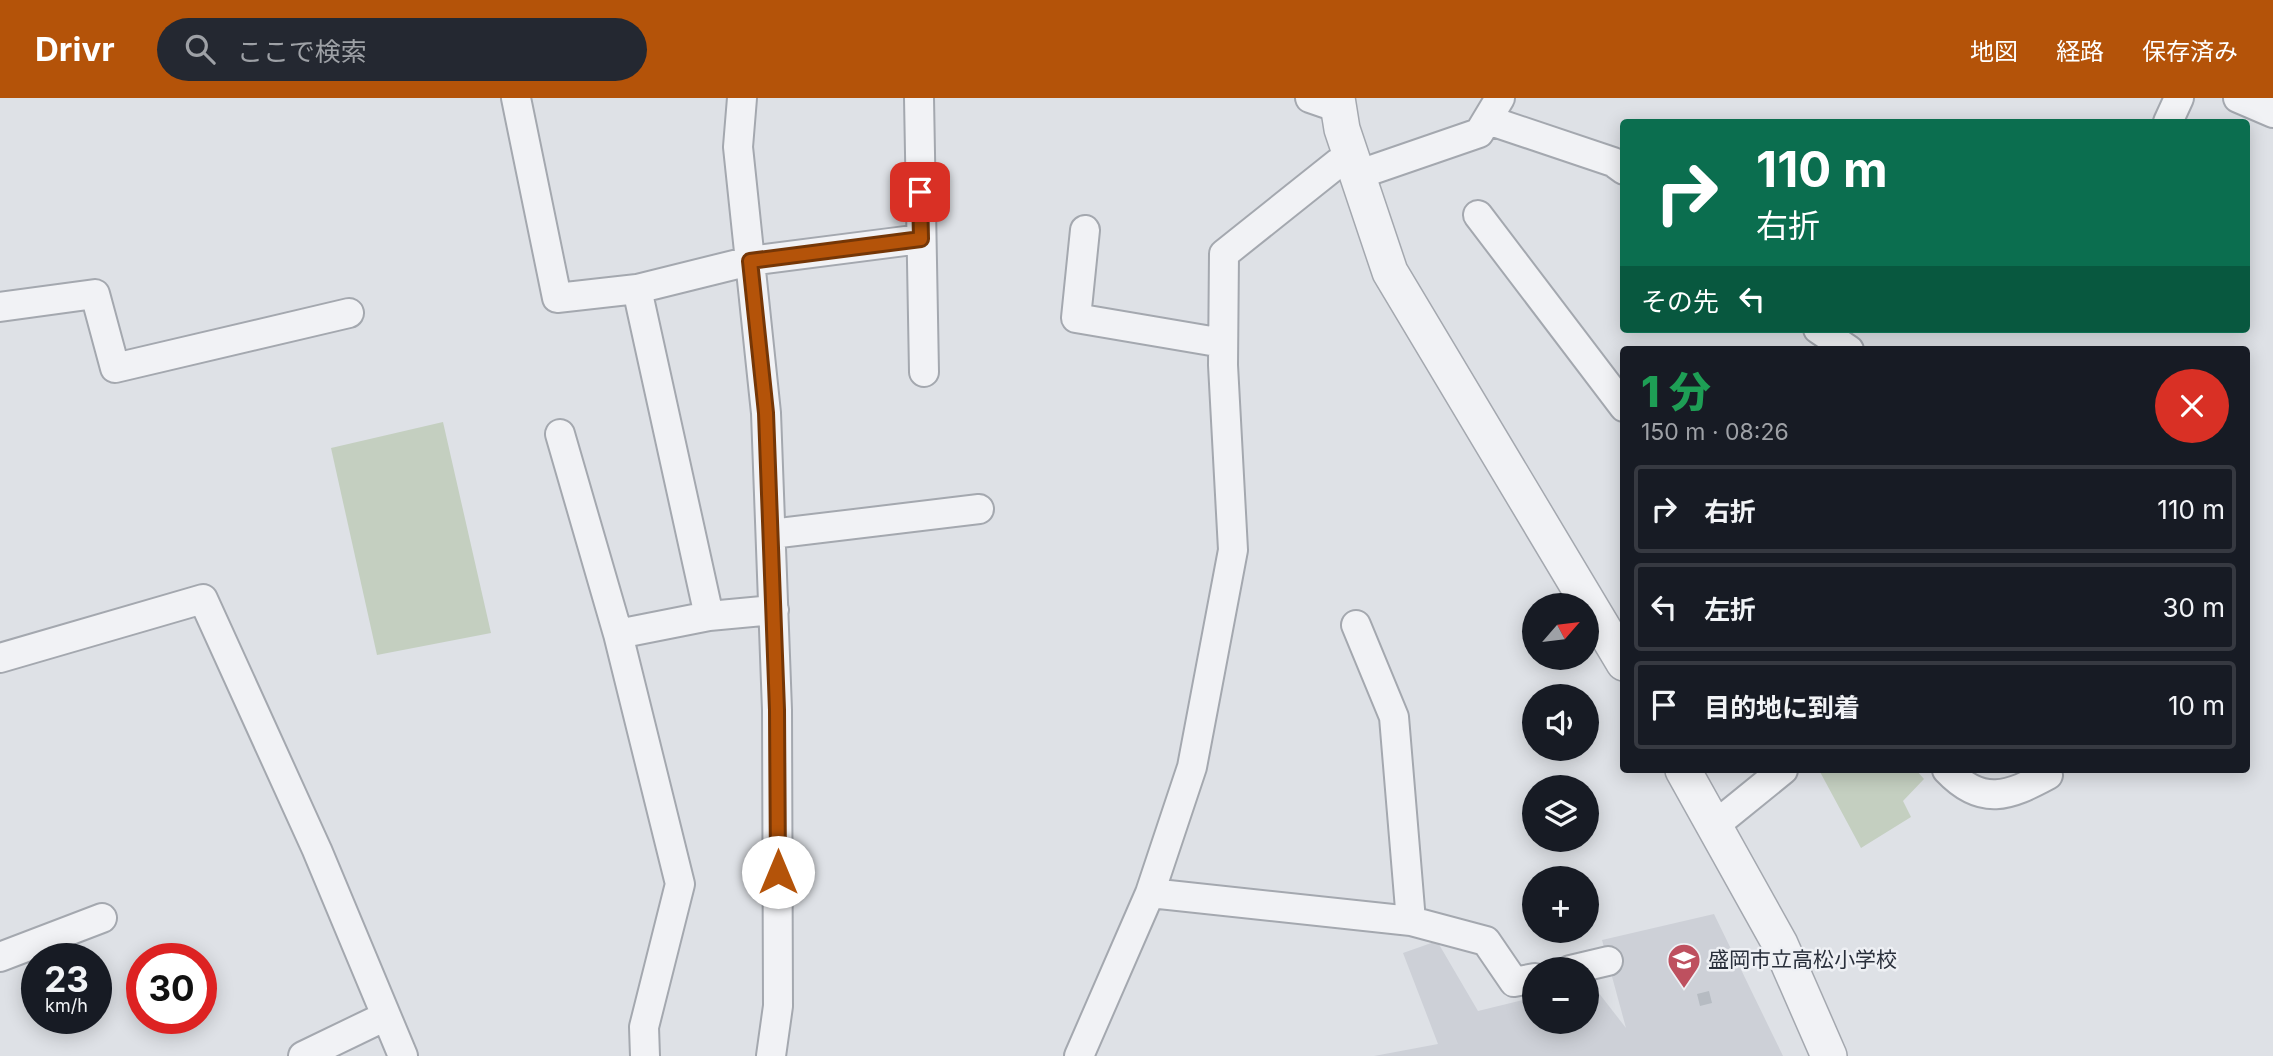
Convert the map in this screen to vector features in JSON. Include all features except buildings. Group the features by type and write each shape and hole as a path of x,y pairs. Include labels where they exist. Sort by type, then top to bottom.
{"street":[{"path":"516,98 557,298 637,289 750,261 921,239"},
{"path":"742,98 738,147 766,413 774,610 778,1006 771,1056"},
{"path":"919,98 924,372"},
{"path":"2169,119 2179,98"},
{"path":"2238,98 2273,113"},
{"path":"1328,101 1348,169 1390,272 1620,656"},
{"path":"1079,1056 1150,893 1192,767 1233,550 1223,343 1224,254 1348,169 1479,133 1494,109 1620,167"},
{"path":"1478,215 1620,402"},
{"path":"1085,230 1076,318 1223,343"},
{"path":"637,289 709,615"},
{"path":"0,307 95,294 115,369 349,313"},
{"path":"1824,333 1843,346"},
{"path":"560,434 618,634 680,884 644,1027 645,1056"},
{"path":"771,534 979,509"},
{"path":"0,658 203,599 317,850 403,1056"},
{"path":"618,634 709,615 774,610"},
{"path":"1356,625 1394,718 1411,921"},
{"path":"1685,773 1780,944 1829,1056"},
{"path":"1714,826 1779,773"},
{"path":"1950,773 1961,784 1991,796 2017,792 2048,775"},
{"path":"1150,893 1411,921 1486,941 1514,982 1522,980"},
{"path":"0,957 102,918"},
{"path":"1599,963 1608,961"},
{"path":"303,1056 386,1016"}],"shaded area":[{"name":"盛岡市立高松小学校","path":"1714,914 1783,1056 1374,1056 1438,1044 1403,953 1437,941 1478,1011 1522,1000 1522,1034 1599,1034 1599,993 1626,1028 1602,940"}],"green space":[{"path":"443,422 491,633 377,655 331,448"},
{"path":"1821,773 1919,773 1924,779 1903,801 1911,817 1861,848"}],"place":[{"name":"盛岡市立高松小学校","path":"1684,990"}],"route":[{"path":"778,872 777,710 766,413 750,261 921,239 920,192"}]}
